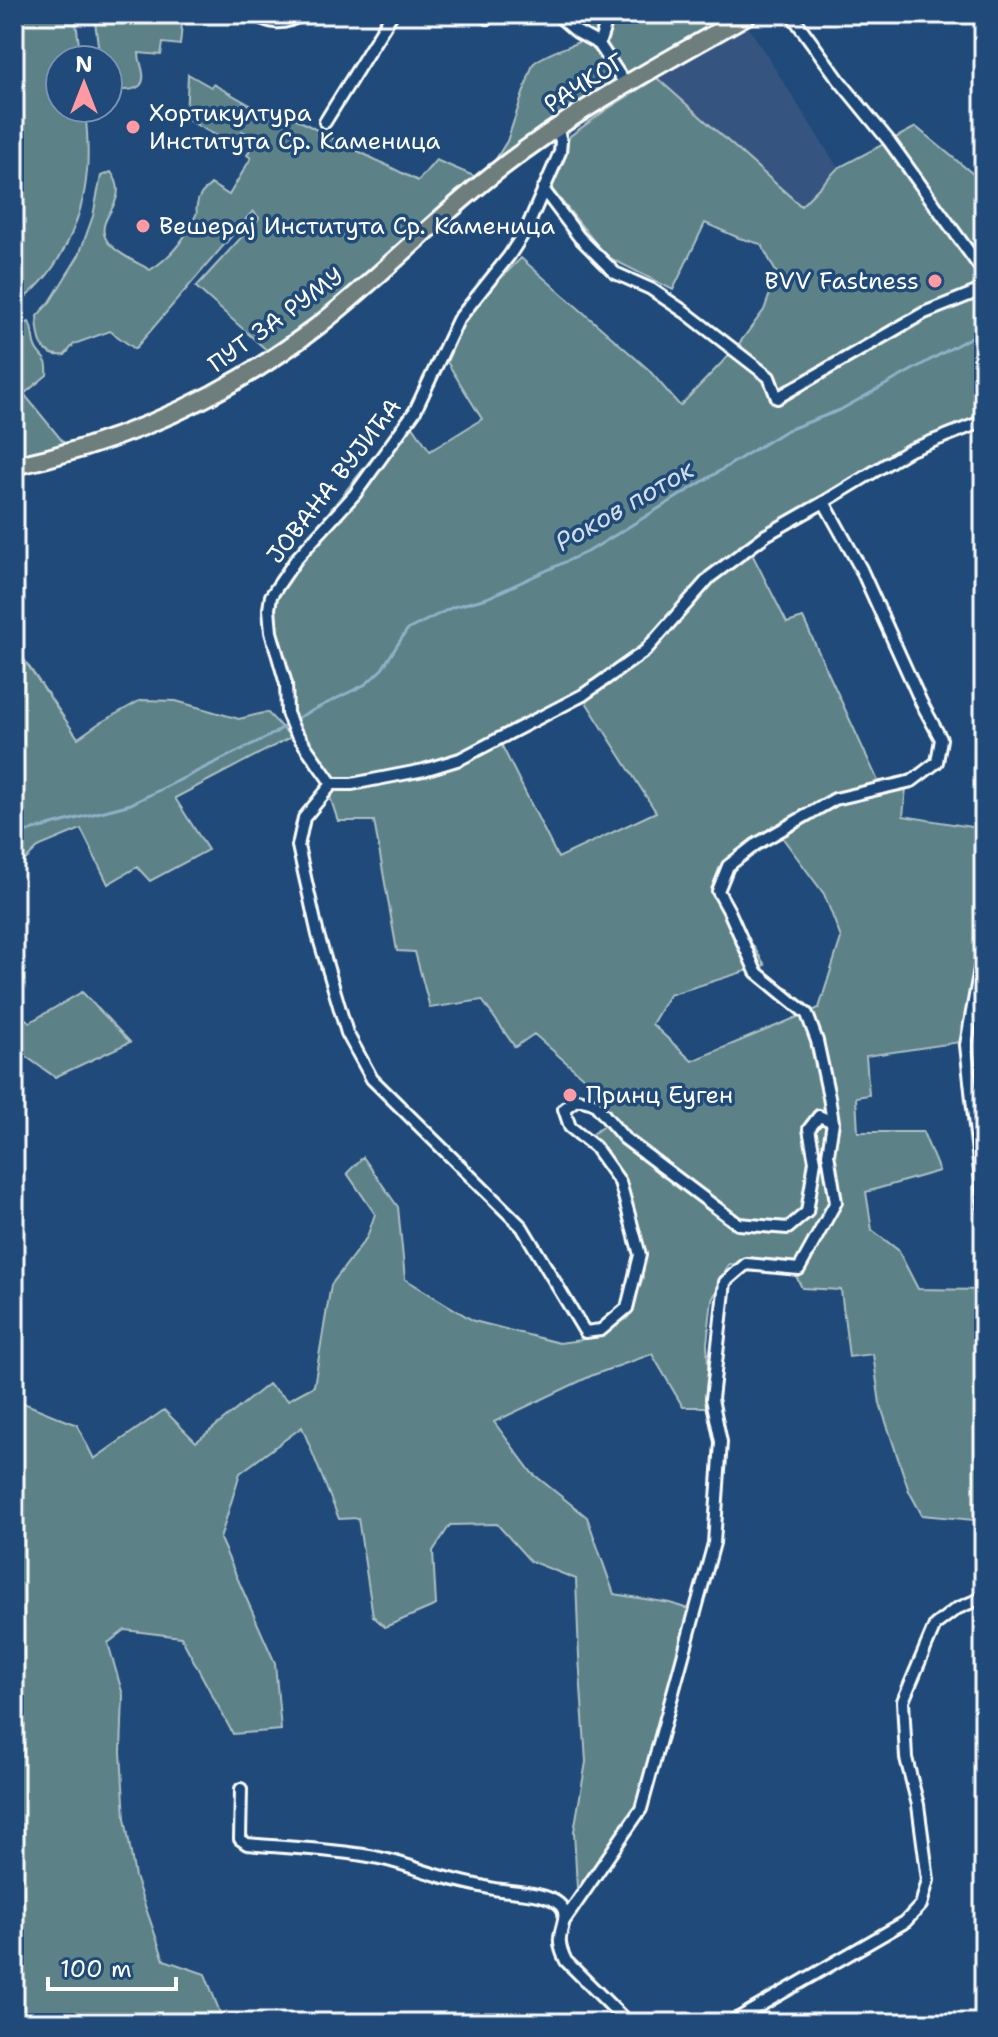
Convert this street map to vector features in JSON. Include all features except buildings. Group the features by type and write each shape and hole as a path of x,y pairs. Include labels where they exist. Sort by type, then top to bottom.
{"main road":[{"name":"РАЧКОГ","path":"491,176 557,128 749,14"},
{"name":"ПУТ ЗА РУМУ","path":"14,466 102,443 165,418 217,393 260,367 320,325 491,176"}],"street":[{"path":"251,14 281,23 302,14"},
{"path":"325,122 392,14"},
{"path":"556,14 577,32 599,44 626,85"},
{"path":"599,44 609,14"},
{"path":"791,14 889,141 984,273"},
{"name":"ЈОВАНА ВУЈИЋА","path":"332,784 294,730 287,713 286,684 271,632 271,596 297,558 355,494 415,411 458,320 509,256 527,228 560,152 557,128"},
{"path":"543,189 579,237 615,273 651,289 685,312 769,377 777,398 924,313 984,289"},
{"path":"833,1122 819,1116 809,1129 815,1161 807,1212 788,1228 738,1224 624,1138 594,1103 577,1099 564,1109 570,1127 595,1147 620,1182 640,1255 627,1308 601,1330 585,1332 522,1227 372,1079 347,1033 318,935 298,846 304,818 332,784 352,784 424,770 460,759 583,695 645,651 710,577 766,535 908,451 984,421"},
{"path":"564,1921 641,1809 714,1543 721,1442 712,1399 725,1282 746,1264 799,1269 836,1202 828,1154 833,1122 817,1041 807,1014 756,972 718,891 728,866 755,845 835,799 912,781 937,762 941,739 861,569 824,502"},
{"path":"984,947 966,1045 984,1208"},
{"path":"730,2023 905,1922 921,1905 928,1880 918,1805 906,1758 903,1701 935,1625 956,1609 984,1597"},
{"path":"241,1789 240,1839 247,1844 370,1856 442,1877 539,1896 561,1905 565,1912 560,1938 566,1961 628,2023"}],"shaded area":[{"path":"748,26 838,168 801,207 657,78"}],"green space":[{"path":"14,14 75,14 79,44 44,44 44,124 86,124 88,156 84,190 73,229 55,264 29,294 14,305"},
{"path":"94,14 183,14 180,45 163,43 161,55 139,53 143,80 137,88 124,90 124,44 98,44"},
{"path":"563,14 605,14 594,37"},
{"path":"613,14 739,14 628,80 599,41"},
{"path":"583,40 602,57 620,85 486,175 507,141 533,64"},
{"path":"188,74 211,87 213,84 268,115 273,106 418,181 436,160 474,176 479,182 272,355 196,287 259,218 253,211 135,349 110,331 74,344 65,355 50,353 39,338 37,316 50,302 79,255 93,216 101,176 111,172 117,183 118,193 104,225 108,242 150,270 182,240 195,217 204,191 211,184 229,195 251,158 247,155 256,140 242,131 233,145 186,119"},
{"path":"657,78 801,206 838,168 916,127 984,183 984,420 910,448 747,544 787,623 803,618 878,781 907,779 903,816 984,829 984,964 976,993 974,1040 866,1056 869,1095 856,1097 858,1132 923,1132 939,1171 866,1192 872,1230 898,1250 918,1289 984,1290 984,1521 922,1515 909,1491 880,1404 873,1354 849,1357 841,1290 802,1288 792,1268 729,1264 712,1300 707,1343 710,1407 683,1407 652,1354 593,1375 494,1422 532,1473 587,1517 614,1594 670,1603 691,1610 649,1804 578,1908 574,1831 586,1762 576,1579 530,1561 497,1524 450,1525 433,1551 436,1605 385,1627 373,1616 358,1518 339,1519 302,1427 240,1473 220,1539 275,1663 281,1730 233,1734 181,1637 125,1630 108,1643 123,1695 121,1752 125,1818 135,1877 164,1960 205,1974 224,2023 14,2023 14,1399 77,1425 94,1459 164,1410 196,1442 268,1384 288,1400 314,1386 331,1285 367,1237 375,1214 347,1173 363,1157 398,1207 405,1279 474,1321 559,1343 581,1340 627,1319 643,1278 632,1218 615,1174 587,1138 609,1122 593,1086 534,1034 515,1047 482,1000 430,1008 415,952 397,951 374,821 338,821 327,788 291,737 175,798 208,850 150,881 137,867 108,884 81,829 40,846 14,871 14,645 78,738 141,700 176,701 239,719 267,712 290,736 273,646 272,595 307,539 406,416 430,451 482,419 447,362 469,311 521,258 648,369 680,406 735,349 764,310 777,274 761,244 705,223 673,290 606,256 551,188 570,136","holes":["579,691 656,812 558,858 498,738","773,825 824,894 841,938 819,1008 692,1061 652,1024 669,995 765,965 716,887 723,868"]},
{"path":"29,322 36,348 45,360 47,375 24,394 68,448 14,460 14,328"},
{"path":"82,992 130,1042 55,1077 14,1048 14,1011 30,1022"}],"waterway":[{"name":"Роков поток","path":"295,719 366,684 382,669 407,630 453,607 487,598 591,550 785,431 840,410 984,330"},
{"name":"Роков поток","path":"14,835 131,804 285,726"}],"place":[{"name":"Хортикултура Института Ср. Каменица","path":"133,127"},
{"name":"Вешерај Института Ср. Каменица","path":"143,226"},
{"name":"BVV Fastness","path":"935,281"},
{"name":"Принц Еуген","path":"570,1095"}]}
